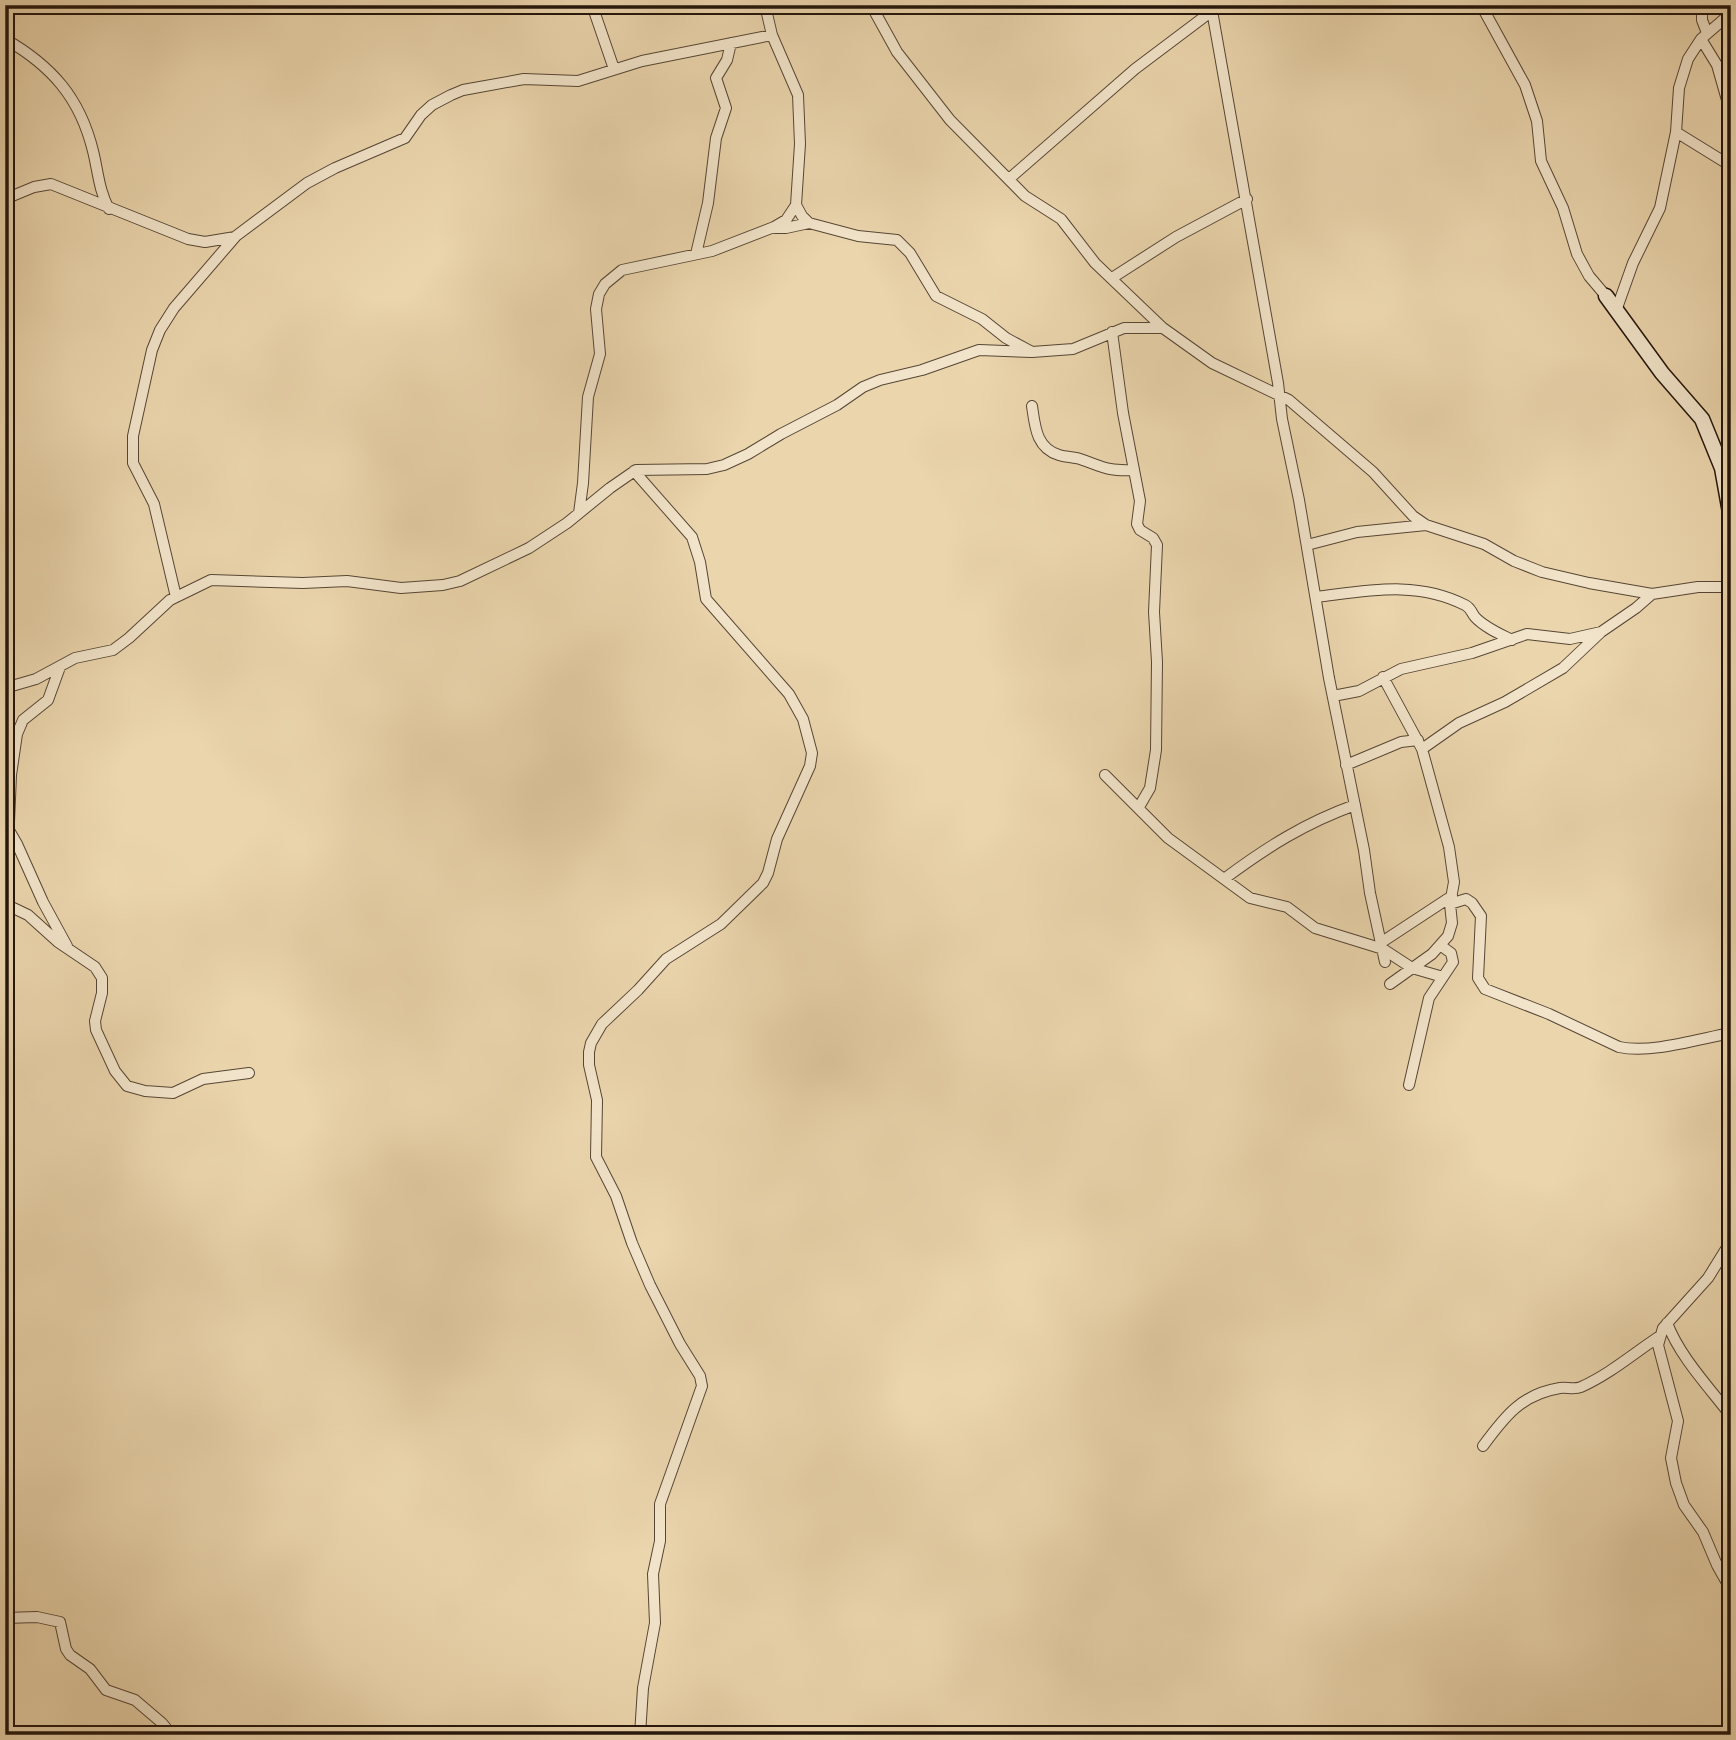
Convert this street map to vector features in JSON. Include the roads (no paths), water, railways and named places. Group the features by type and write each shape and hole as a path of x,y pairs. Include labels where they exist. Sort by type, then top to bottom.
{"street":[{"path":"592,5 614,69"},
{"path":"579,513 589,397 600,354 596,314 600,294 610,278 620,271 722,248 774,228 786,220 796,205 800,106 772,35 765,5"},
{"path":"871,5 891,44 958,129 1025,196 1061,219 1095,263 1163,328 1212,363 1295,405 1373,472 1404,506 1426,525 1484,544 1514,561 1542,572 1589,583 1652,594 1698,587 1731,587"},
{"path":"1480,5 1525,85 1537,121 1541,161 1563,208 1577,254 1589,276 1617,308 1662,373 1703,419 1722,468 1731,518"},
{"path":"1702,5 1704,36 1717,65 1731,114"},
{"path":"1009,179 1135,69 1212,8 1333,696 1364,850 1367,882 1385,962"},
{"path":"1617,308 1633,263 1657,215 1676,132 1679,88 1688,60 1704,36 1731,13"},
{"path":"176,597 154,504 133,463 133,436 152,350 160,330 174,308 236,236 307,183 405,138 426,110 451,94 524,79 578,81 614,69 772,35"},
{"path":"5,39 39,60 67,90 77,106 89,132 99,184 109,209"},
{"path":"696,254 708,203 716,138 726,108 716,78 727,60 731,43"},
{"path":"1676,132 1731,166"},
{"path":"5,199 34,187 51,184 188,239 205,242 236,236"},
{"path":"1112,278 1176,237 1247,199"},
{"path":"796,205 809,223 858,236 897,240 910,253 936,296 982,319 1006,338 1032,352"},
{"path":"774,228 797,227 809,223"},
{"path":"5,688 36,679 75,658 115,649 176,597 211,580 303,583 347,581 401,588 451,584 519,554 634,471 724,465 880,380 922,370 979,350 1032,352 1073,349 1124,328 1163,328"},
{"path":"1112,332 1122,413 1140,500 1137,524 1156,542 1158,559 1154,612 1157,662 1156,750 1150,788 1139,807"},
{"path":"1032,406 1037,436 1048,450 1102,468 1133,470"},
{"path":"634,471 692,537 700,562 706,599 768,668 793,701 803,719 812,753 810,766 783,823 763,883 721,924 666,959 602,1024 589,1052 589,1065 597,1100 596,1157 616,1196 650,1285 702,1386 660,1504 660,1541 653,1574 654,1623 643,1688 639,1735"},
{"path":"1307,545 1357,532 1426,525"},
{"path":"1316,597 1382,589 1416,589 1466,605 1476,618 1495,632 1512,639"},
{"path":"1346,765 1401,742 1420,744 1505,702 1563,668 1601,632 1652,594"},
{"path":"1333,696 1359,691 1401,669 1472,653 1527,634 1570,639 1601,632"},
{"path":"60,667 48,700 23,720 17,734 6,829 25,860 43,902 68,948"},
{"path":"1383,677 1420,744 1453,870 1451,929 1440,945 1390,984"},
{"path":"1105,775 1168,838 1255,900 1287,907 1315,928 1382,945 1412,968 1443,977"},
{"path":"1224,878 1285,836 1315,820 1355,805"},
{"path":"1382,945 1451,900 1466,899 1481,916 1478,978 1485,989 1629,1049 1676,1044 1731,1033"},
{"path":"5,904 28,915 94,967 102,978 102,993 94,1021 96,1030 115,1071 127,1086 173,1093 203,1079 249,1073"},
{"path":"1409,1085 1429,998 1453,962 1454,957 1440,945"},
{"path":"1731,1241 1708,1278 1667,1323 1658,1345 1678,1426 1671,1458 1676,1483 1684,1505 1703,1532 1731,1590"},
{"path":"1667,1323 1685,1355 1731,1416"},
{"path":"1483,1446 1506,1417 1527,1398 1560,1388 1580,1387 1609,1373 1660,1336"},
{"path":"5,1618 37,1617 60,1622 66,1649 71,1655 90,1669 106,1690 135,1700 172,1735"}]}
